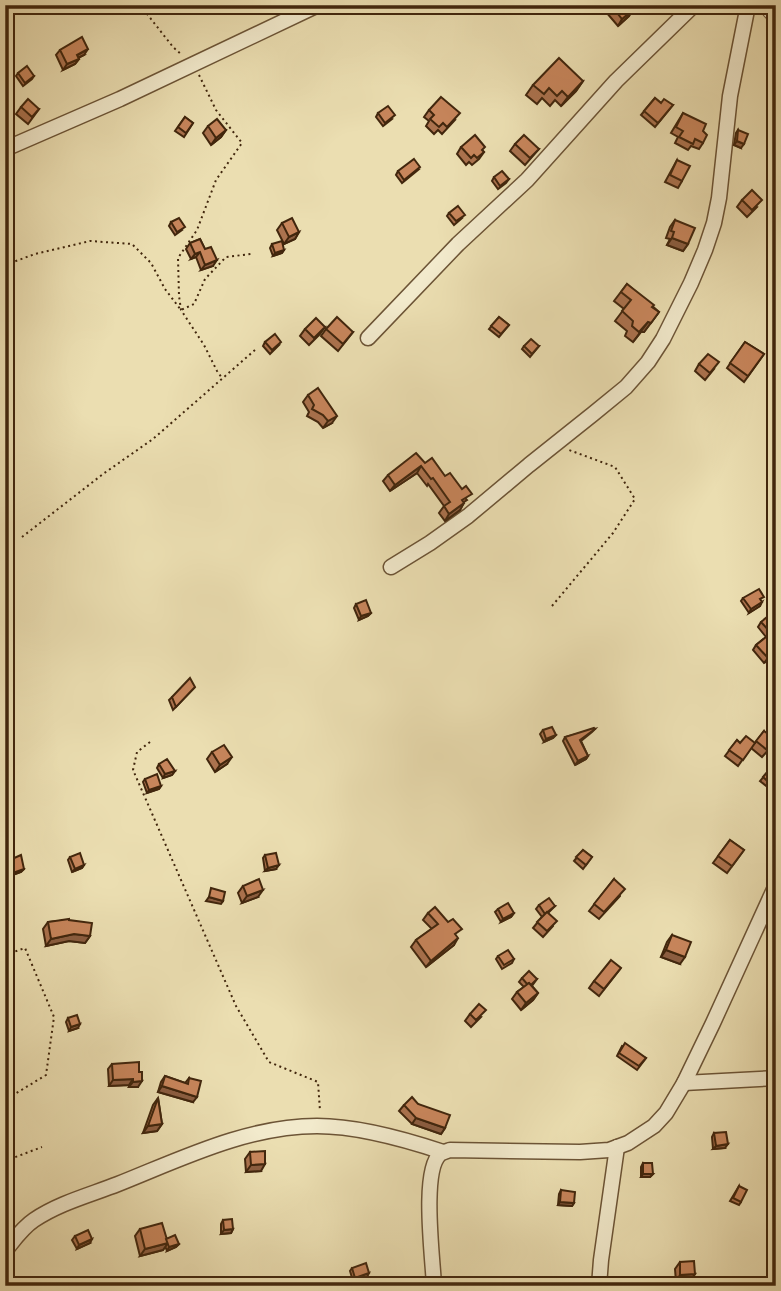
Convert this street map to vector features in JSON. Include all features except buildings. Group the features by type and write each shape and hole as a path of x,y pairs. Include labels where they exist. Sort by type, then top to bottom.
{"street":[{"path":"5,149 194,65 318,5"},
{"path":"368,338 458,244 527,180 616,80 694,5"},
{"path":"391,567 468,516 625,387 648,362 663,339 691,283 714,223 730,96 748,5"},
{"path":"767,5 776,15"},
{"path":"434,1286 429,1208 435,1163 439,1156 450,1150 609,1150 628,1143 654,1126 666,1113 684,1083 776,885"},
{"path":"684,1083 776,1078"},
{"path":"5,1251 25,1227 56,1207 238,1138 272,1130 320,1126 384,1136 443,1152"},
{"path":"599,1286 617,1147"}],"path":[{"path":"140,5 173,47 194,65 216,110 242,143 216,180 197,230 178,258 181,310"},
{"path":"5,265 35,254 90,241 132,244 151,263 164,289 204,345 222,378"},
{"path":"181,310 194,304 205,279 226,257 251,254"},
{"path":"22,537 153,439 256,350"},
{"path":"552,606 613,533 635,499 615,467 555,445"},
{"path":"150,743 137,752 133,770 236,1006 269,1062 318,1082 320,1126"},
{"path":"5,956 25,948 54,1017 46,1075 5,1100"},
{"path":"5,1161 42,1147"}]}
